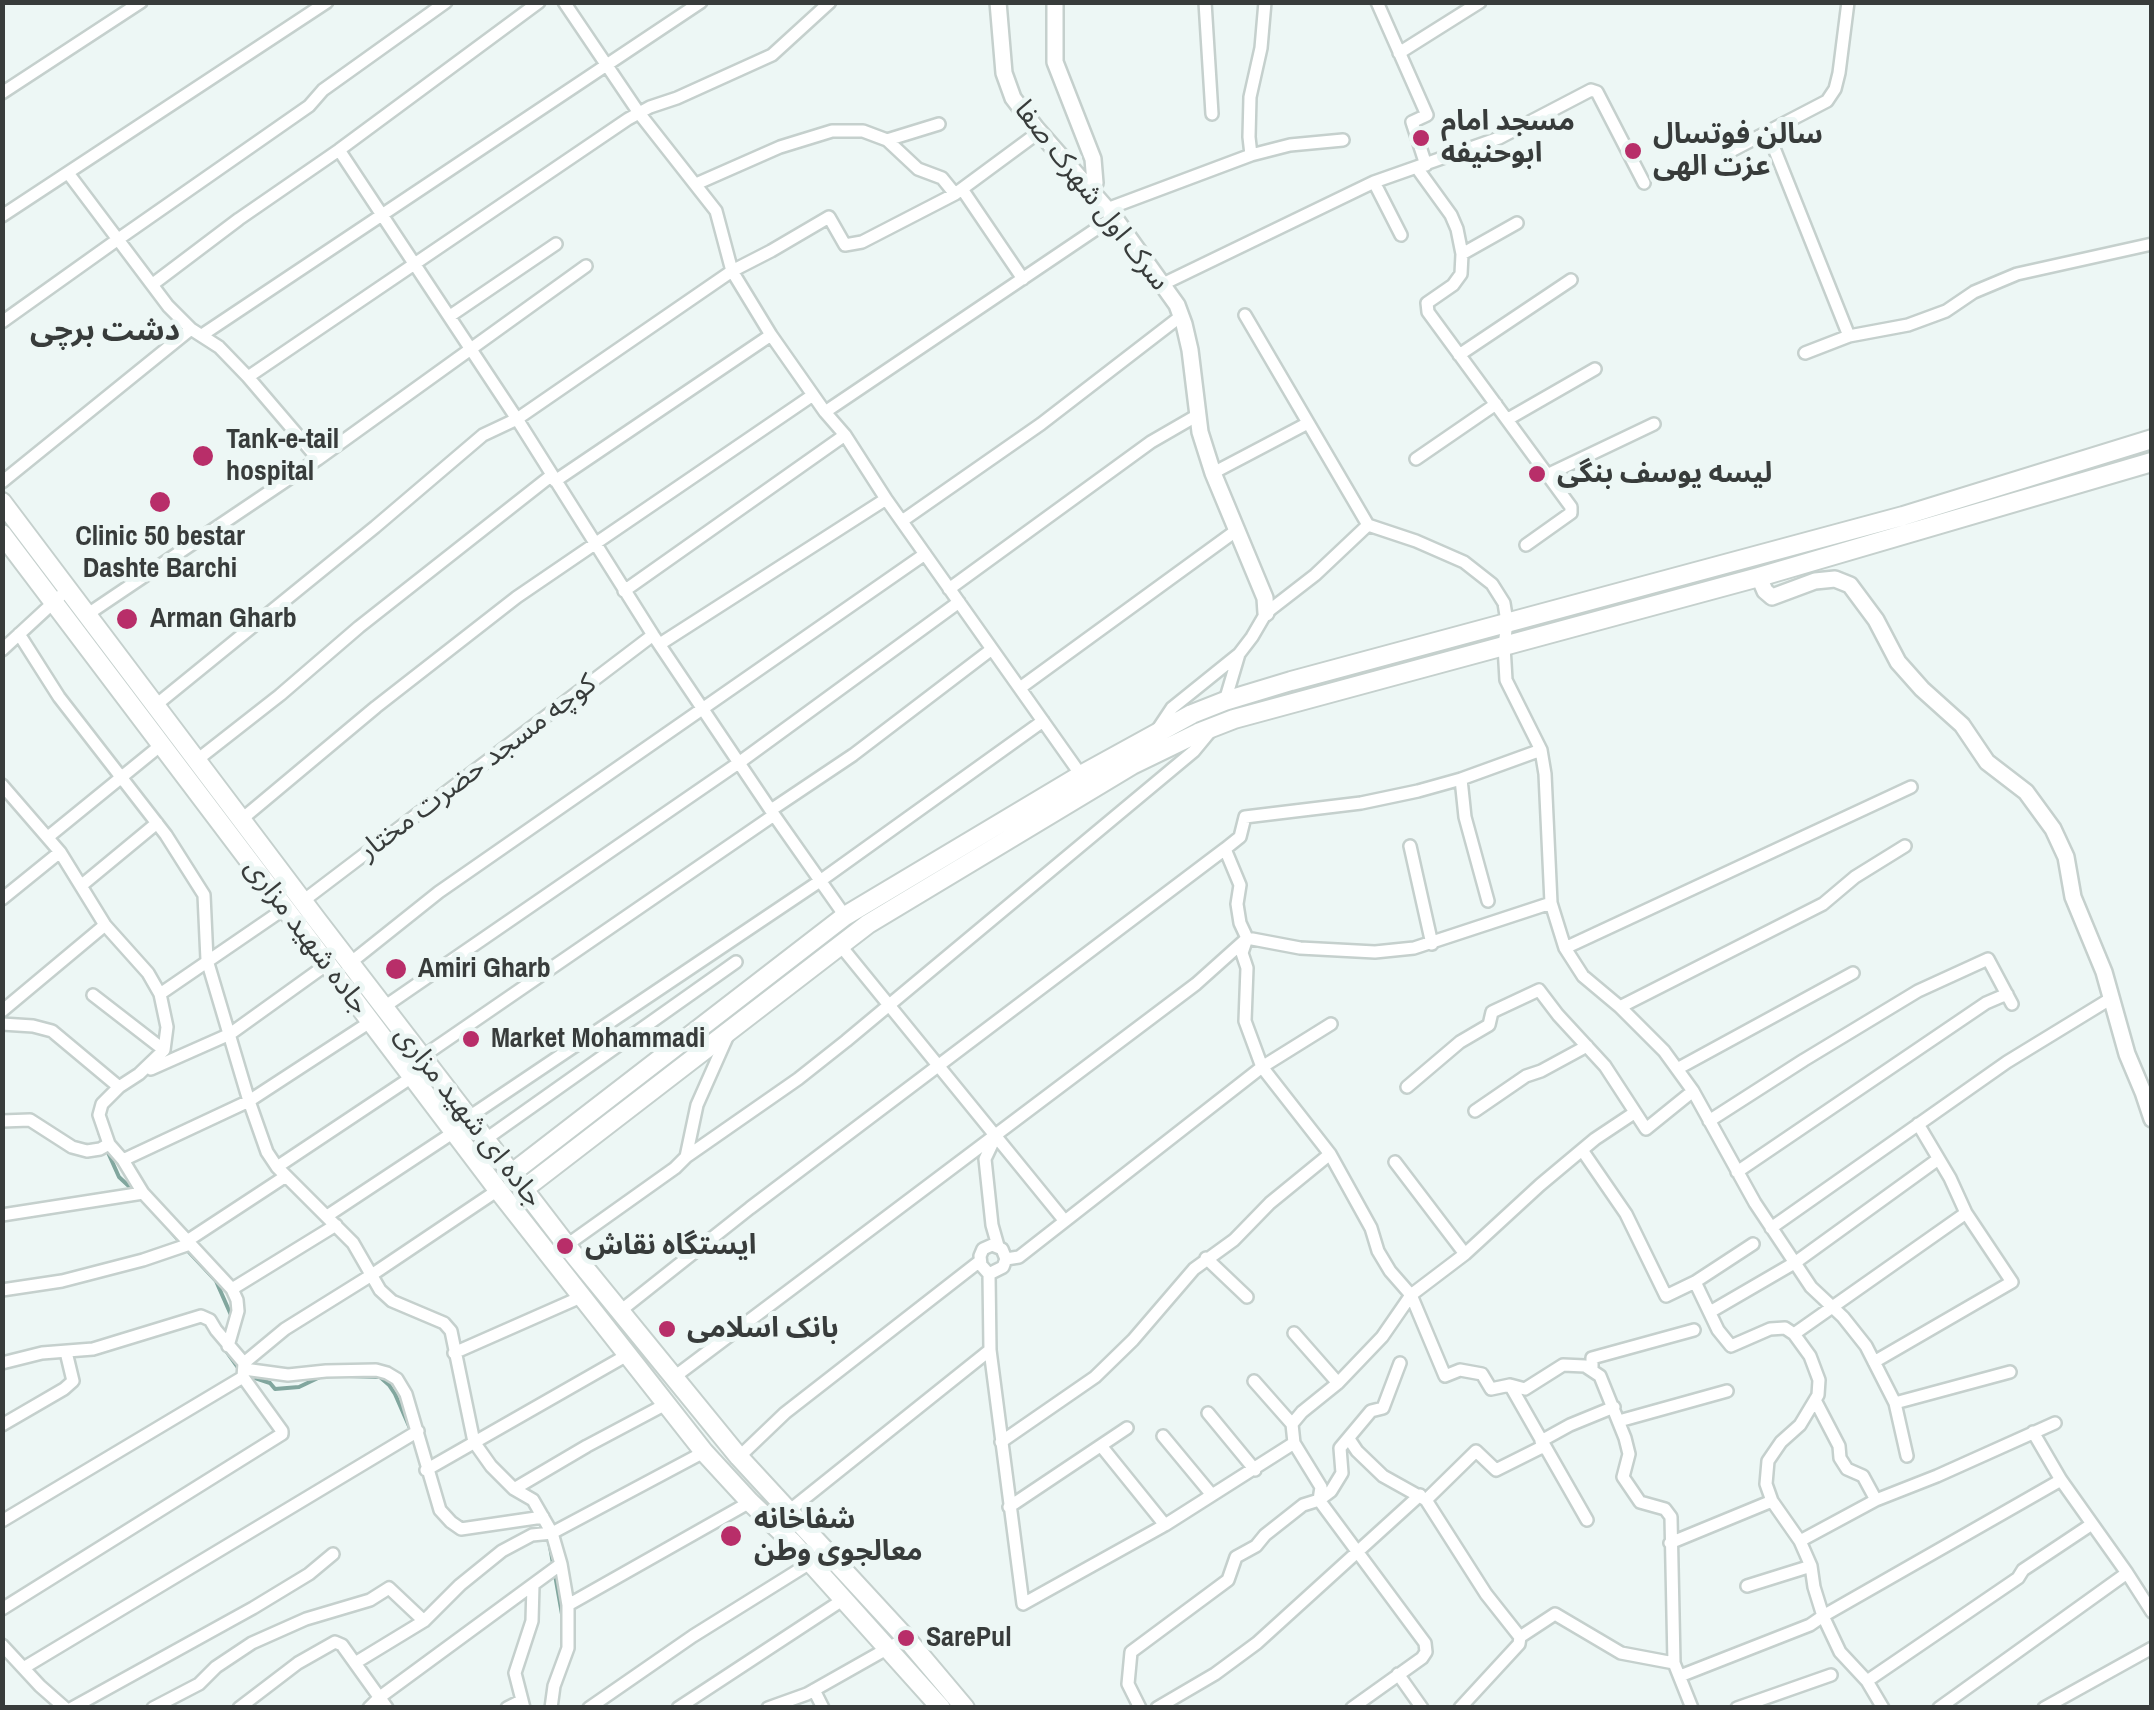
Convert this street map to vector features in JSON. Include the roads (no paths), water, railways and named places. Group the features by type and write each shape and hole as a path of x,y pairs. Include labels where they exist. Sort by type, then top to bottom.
{"main road":[{"path":"524,1189 868,924 1202,725 1225,701 1903,516 2152,439"},
{"path":"512,1172 845,916 1154,734 1234,719 1759,577 2152,462"},
{"name":"جاده ای شهید مزاری","path":"2,502 61,595 88,614 619,1312 739,1456 966,1708"},
{"name":"جاده شهید مزاری","path":"2,534 61,595 162,745 550,1257 704,1452 810,1563"},
{"path":"810,1563 940,1708"}],"street":[{"path":"2,93 142,2"},
{"path":"2,216 327,2"},
{"path":"2,322 308,106 323,90 446,2"},
{"path":"153,284 539,2"},
{"path":"564,2 639,113 716,211 732,271 771,335 1081,774"},
{"path":"2,482 197,332 381,216 701,2"},
{"path":"248,377 639,113 772,54 830,2"},
{"name":"سرک اول شهرک صفا","path":"998,2 1004,73 1013,98 1111,213 1177,305 1190,350 1196,416 1213,474 1265,598 1266,613"},
{"path":"1055,2 1055,62 1094,159 1096,184 1090,190"},
{"path":"1205,2 1212,114"},
{"path":"1251,155 1250,97 1261,48 1265,2"},
{"path":"1377,2 1427,115 1412,122 1421,167 1451,215 1462,254 1461,274 1428,303 1428,312 1571,507 1572,512 1526,545"},
{"path":"1399,54 1480,2"},
{"path":"1729,152 1827,101 1835,89 1848,2"},
{"path":"1163,284 1374,182 1499,138 1591,90 1598,92 1644,183"},
{"path":"887,140 939,124"},
{"path":"696,184 832,130 864,132 887,140 918,169 942,178 959,192 1023,278"},
{"path":"156,705 483,435 517,419 732,271 829,216 845,245 862,242 959,192 1039,132"},
{"path":"1768,132 1849,336"},
{"path":"825,412 1023,278 1111,213 1251,155 1290,144 1343,140"},
{"path":"339,150 517,419 624,591 845,916"},
{"path":"68,172 168,306 219,347 318,459"},
{"path":"1374,182 1401,234"},
{"path":"1462,254 1517,223"},
{"path":"450,316 556,244"},
{"path":"1805,353 1849,336 1908,325 1946,311 1974,292 2017,274 2152,244"},
{"path":"88,614 318,459 586,266"},
{"path":"1459,355 1571,280"},
{"path":"1245,315 1368,525 1464,562 1492,584 1504,603 1506,680 1540,750 1551,903 1564,948 1583,976 1620,1007 1678,1069 1737,1172 1811,1287 1866,1346 1895,1402 1907,1456"},
{"path":"902,522 1041,424 1181,316"},
{"path":"197,760 359,627 554,478 771,335"},
{"path":"1508,419 1595,369"},
{"path":"242,819 517,597 813,395"},
{"path":"1416,460 1496,404"},
{"path":"950,589 1151,442 1196,416"},
{"path":"1213,474 1308,423"},
{"path":"1547,475 1654,424"},
{"path":"624,591 845,436"},
{"name":"کوچه مسجد حضرت مختار","path":"302,900 657,640 886,499"},
{"path":"1154,734 1172,708 1239,654 1266,613 1368,525"},
{"path":"1020,688 1238,530"},
{"path":"350,963 438,892 924,554"},
{"path":"1759,577 1772,597 1815,581 1835,579 1850,585 1876,620 1898,662 1962,725 1987,762 2026,792 2053,830 2066,857 2073,896 2104,972 2127,1054 2152,1118"},
{"path":"2,650 61,595"},
{"path":"384,1007 740,762 959,602"},
{"path":"19,634 59,697 157,823 204,896 206,960 267,1152 353,1243 370,1276 392,1301 444,1323 450,1332 474,1442 514,1489 533,1500 552,1533 568,1605 568,1648 554,1686 551,1708"},
{"path":"422,1057 772,813 992,649"},
{"path":"1225,701 1239,654"},
{"path":"469,1118 820,881 1043,721"},
{"path":"550,1257 798,1079 889,1006 1194,751 1202,725"},
{"path":"48,837 162,745"},
{"path":"619,1312 750,1208 1240,838 1245,817 1418,791 1540,750"},
{"path":"1461,779 1465,818 1488,902"},
{"path":"2,785 60,852 104,925 148,973 160,994 167,1028 164,1050 102,1104 98,1115 109,1144 143,1193 232,1289 238,1310 228,1346"},
{"path":"1564,948 1911,786"},
{"path":"2,808 14,799"},
{"path":"82,885 157,823"},
{"path":"1410,846 1432,944"},
{"path":"1620,1007 1822,904 1906,846"},
{"path":"1226,849 1240,886 1240,923 1247,938 1242,953 1247,968 1245,1021 1262,1067 1330,1154 1372,1228 1378,1251 1411,1296 1445,1376 1460,1370 1482,1374 1492,1389 1526,1388 1563,1365 1592,1368 1600,1376 1620,1421 1629,1454 1624,1477 1640,1502 1665,1509 1671,1517 1674,1663 1692,1708"},
{"path":"2,899 60,852"},
{"path":"1247,938 1300,948 1375,952 1414,948 1551,903"},
{"path":"160,994 284,909"},
{"path":"2,1011 104,925"},
{"path":"673,1378 1196,984 1247,938"},
{"path":"840,945 1064,1220"},
{"path":"1710,1121 1902,1001 1988,958 2010,999 1986,1003 1737,1172"},
{"path":"486,1138 736,962"},
{"path":"139,1074 230,1034 326,964"},
{"path":"1678,1069 1852,973"},
{"path":"1407,1087 1460,1042 1489,1026 1493,1012 1539,990 1606,1066 1646,1129 1693,1091"},
{"path":"94,995 164,1050"},
{"path":"1772,1228 2007,1062 2110,1000"},
{"path":"123,1160 249,1101 370,1022"},
{"path":"2,1024 52,1032 119,1088"},
{"path":"1006,1259 1019,1257 1262,1067 1332,1024"},
{"path":"686,1157 697,1105 732,1027"},
{"path":"1476,1111 1526,1076 1587,1046"},
{"path":"2,1290 143,1260 188,1242 412,1077"},
{"path":"1292,1424 1382,1336 1411,1296 1466,1254 1582,1150 1634,1113"},
{"path":"2,1120 30,1120 72,1147 100,1149 109,1144"},
{"path":"1874,1362 2012,1282 1966,1214 1918,1124"},
{"path":"232,1289 454,1132"},
{"path":"989,1274 1003,1267 1006,1259 992,1225 985,1159 996,1136"},
{"path":"1582,1150 1626,1214 1666,1296 1753,1244"},
{"path":"1001,1442 1095,1376 1133,1340 1194,1269 1234,1240 1270,1203 1330,1154"},
{"path":"1710,1312 1796,1262 1938,1160"},
{"path":"1395,1162 1466,1254"},
{"path":"2,1521 244,1370 286,1329 498,1190"},
{"path":"2,1215 143,1193"},
{"path":"1794,1334 1966,1214"},
{"path":"739,1456 785,1414 980,1261 984,1249 998,1246"},
{"path":"1206,1258 1246,1296"},
{"path":"980,1261 989,1274 990,1350 1023,1604 1164,1525 1294,1443"},
{"path":"1694,1282 1718,1330 1731,1346 1770,1328 1785,1328 1810,1356 1819,1380 1818,1394 1800,1424 1780,1442 1768,1461 1766,1484 1772,1501 1800,1541 1811,1566 1823,1616 1840,1652 1867,1681 1883,1708"},
{"path":"454,1353 581,1296"},
{"path":"2,1362 92,1349 201,1316 210,1320 228,1346 282,1434 2,1609"},
{"path":"1592,1368 1592,1358 1694,1330"},
{"path":"1294,1333 1338,1383"},
{"path":"790,1510 990,1350"},
{"path":"2,1425 73,1381 66,1352"},
{"path":"426,1470 629,1354"},
{"path":"1140,1708 1128,1684 1131,1652 1228,1580 1236,1557 1256,1546 1265,1534 1303,1505 1331,1491 1342,1473 1340,1448 1371,1412 1384,1408 1400,1363"},
{"path":"244,1370 288,1375 387,1372 406,1394 440,1510 461,1529 543,1517"},
{"path":"1895,1402 2010,1372"},
{"path":"1254,1381 1292,1424 1294,1443 1321,1486 1319,1500 1425,1644 1422,1658 1352,1708"},
{"path":"1510,1386 1586,1520"},
{"path":"1620,1421 1728,1391"},
{"path":"1814,1400 1839,1446 1840,1458 1847,1468 1863,1476 1876,1500"},
{"path":"514,1489 666,1404"},
{"path":"1157,1708 1215,1674 1257,1643 1476,1451 1496,1470 1570,1425 1614,1407"},
{"path":"1208,1413 1255,1470"},
{"path":"1800,1541 1876,1500 2055,1423"},
{"path":"1009,1507 1127,1428"},
{"path":"24,1667 418,1432"},
{"path":"2032,1432 2152,1612"},
{"path":"1163,1436 1212,1495"},
{"path":"1349,1439 1383,1476 1423,1497 1486,1594 1520,1637 1519,1644 1460,1708"},
{"path":"1102,1446 1164,1525"},
{"path":"354,1663 424,1620 460,1584 502,1551 532,1535 552,1533 704,1452"},
{"path":"1680,1676 1810,1625 2061,1480"},
{"path":"1670,1543 1772,1501"},
{"path":"568,1605 750,1502"},
{"path":"1867,1681 2092,1524"},
{"path":"2,1645 69,1708 253,1608 334,1554"},
{"path":"589,1708 692,1636 810,1563"},
{"path":"369,1708 384,1702 561,1564"},
{"path":"1748,1586 1811,1566"},
{"path":"1939,1708 2127,1573"},
{"path":"507,1708 522,1704 515,1673 532,1621 533,1586"},
{"path":"153,1708 198,1684 252,1643 306,1619 370,1600 389,1588 424,1620"},
{"path":"678,1708 844,1599"},
{"path":"1520,1637 1555,1614 1622,1653 1674,1663"},
{"path":"768,1708 814,1690 906,1638"},
{"path":"239,1708 298,1663 335,1642 342,1645 384,1702"},
{"path":"2044,1708 2152,1648"},
{"path":"1398,1674 1422,1708"},
{"path":"1737,1708 1831,1675"},
{"path":"814,1690 823,1708"},
{"path":"44,1708 54,1698"}],"waterway":[{"path":"95,1116 100,1135"},
{"path":"106,1148 119,1177 133,1190"},
{"path":"167,1227 180,1242"},
{"path":"186,1249 216,1281 231,1315"},
{"path":"224,1348 239,1369"},
{"path":"246,1375 270,1383 275,1389 299,1387 320,1377"},
{"path":"349,1376 380,1377 389,1385 412,1433"},
{"path":"549,1541 563,1620"}],"place":[{"name":"مسجد امام ابوحنیفه","path":"1421,138"},
{"name":"سالن فوتسال عزت الهی","path":"1633,151"},
{"name":"Tank-e-tail hospital","path":"203,456"},
{"name":"لیسه یوسف بنگی","path":"1537,474"},
{"name":"Clinic 50 bestar Dashte Barchi","path":"160,502"},
{"name":"Arman Gharb","path":"127,619"},
{"name":"Amiri Gharb","path":"396,969"},
{"name":"Market Mohammadi","path":"471,1039"},
{"name":"ایستگاه نقاش","path":"565,1246"},
{"name":"بانک اسلامی","path":"667,1329"},
{"name":"شفاخانه معالجوی وطن","path":"731,1536"},
{"name":"SarePul","path":"906,1638"}],"district":[{"name":"دشت برچی","path":"105,332"}]}
